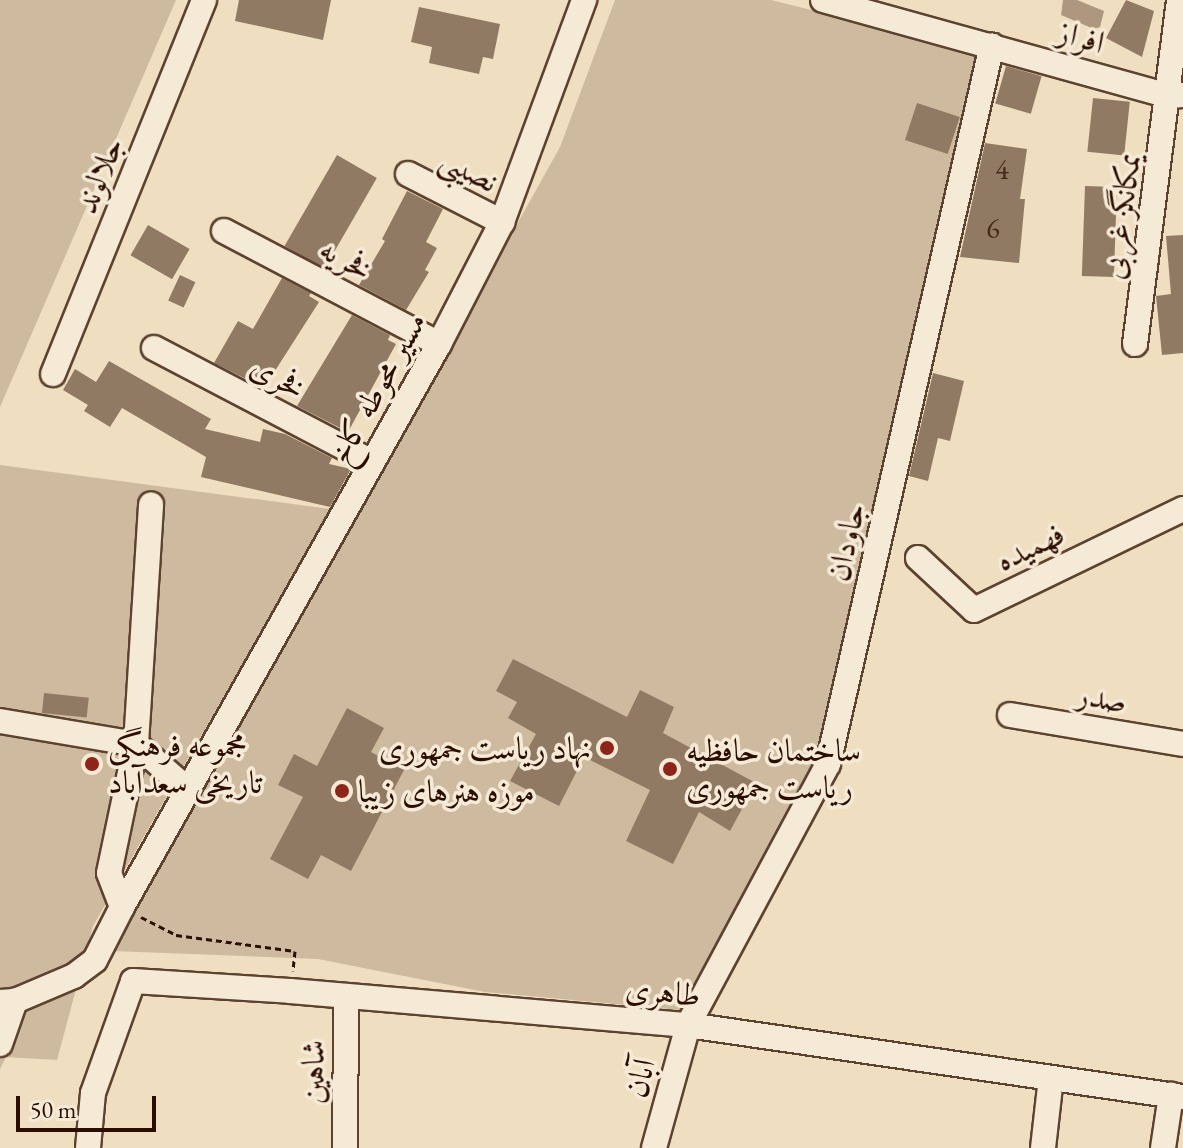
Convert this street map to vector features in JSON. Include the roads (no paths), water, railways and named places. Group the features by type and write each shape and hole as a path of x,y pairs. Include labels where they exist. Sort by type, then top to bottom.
{"street":[{"name":"جلالوند","path":"53,374 204,0"},
{"name":"مسیر محوطه کاخ","path":"122,907 439,344 502,222 584,0"},
{"name":"افراز","path":"823,0 1176,95"},
{"name":"یمکانگز غربی","path":"1135,344 1176,95 1179,0"},
{"name":"جاودان","path":"688,1025 828,764 992,45"},
{"name":"نصیبی","path":"408,174 502,222"},
{"name":"فخریه","path":"224,231 439,344"},
{"name":"فخری","path":"154,348 372,462"},
{"path":"0,1044 8,1002 74,976 95,960 122,907 109,873 136,744 151,504"},
{"name":"فهمیده","path":"918,558 974,610 1183,509"},
{"name":"صدر","path":"1010,715 1183,744"},
{"path":"0,721 136,744 187,789"},
{"path":"88,1148 93,1093 133,981 100,951"},
{"name":"طاهری","path":"133,981 290,991 688,1025 1177,1096"},
{"name":"شاهین","path":"345,1148 346,996"},
{"name":"آبان","path":"654,1148 688,1025"},
{"path":"1043,1148 1051,1078"},
{"path":"1163,1148 1177,1096"}],"place":[{"name":"نهاد ریاست جمهوری","path":"607,748"},
{"name":"مجموعه فرهنگی تاریخی سعدآباد","path":"92,764"},
{"name":"ساختمان حافظیه ریاست جمهوری","path":"670,769"},
{"name":"موزه هنرهای زیبا","path":"342,791"}]}
